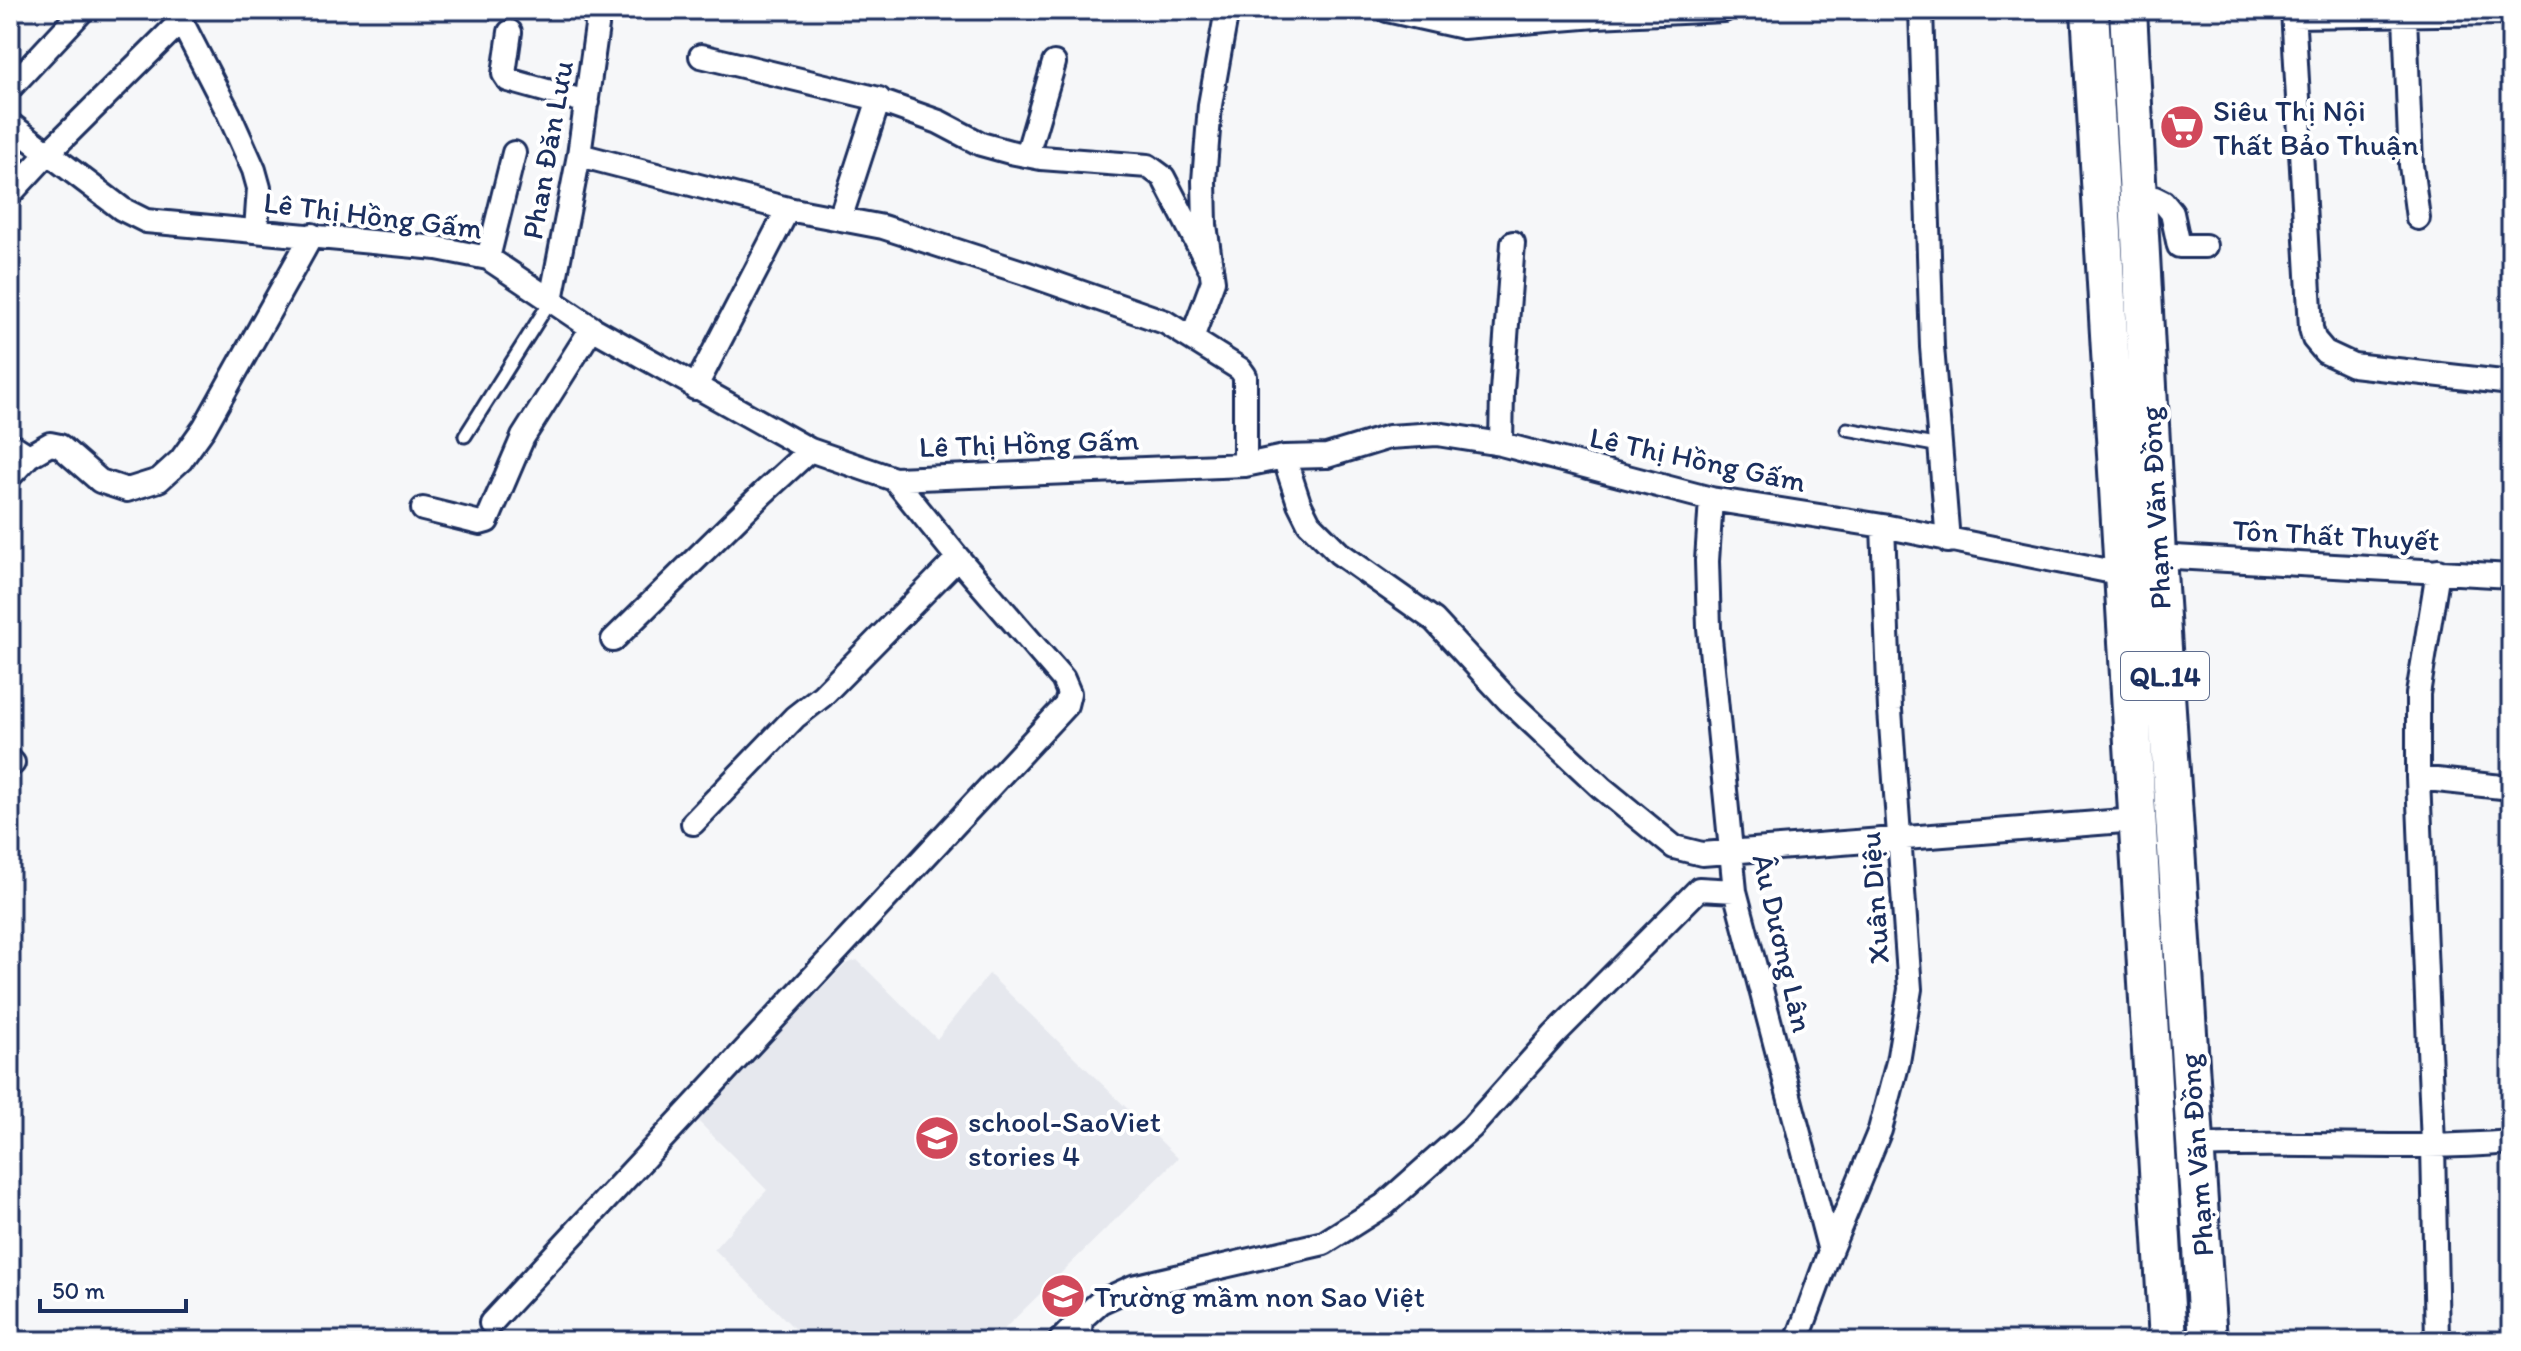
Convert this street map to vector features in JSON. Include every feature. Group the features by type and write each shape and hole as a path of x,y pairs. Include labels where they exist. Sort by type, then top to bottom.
{"main road":[{"name":"Phạm Văn Đồng","path":"2090,10 2168,1341"},
{"name":"Phạm Văn Đồng","path":"2128,10 2157,556 2208,1341"},
{"path":"2166,1298 2205,1299"}],"street":[{"path":"10,88 83,10"},
{"name":"Phan Đăn Lưu","path":"551,300 579,155 597,26 595,10"},
{"path":"1209,266 1204,181 1210,105 1227,10"},
{"path":"1387,10 1463,27 1496,17 1724,10"},
{"path":"1921,10 1932,347 1948,541"},
{"path":"2511,13 2405,16 2293,13 2314,339 2325,352 2353,365 2511,383"},
{"path":"10,194 178,16 254,170 259,188 256,230"},
{"path":"2405,16 2411,165 2418,218"},
{"path":"510,32 504,74 508,80 587,102"},
{"path":"701,56 879,99 840,219"},
{"path":"1027,155 1054,63"},
{"path":"888,104 939,122 981,144 1027,155 1148,166 1157,170 1209,266 1211,264 1211,290 1192,338"},
{"name":"Lê Thị Hồng Gấm","path":"10,124 122,209 146,221 437,248 488,258 592,328 695,388 810,450 894,479 1245,465 1284,457 1327,456 1389,437 1437,434 1501,444 1711,499 1883,526 2123,574"},
{"path":"488,258 514,153"},
{"path":"579,155 788,209 883,227 1165,322 1240,369 1245,376 1245,465"},
{"path":"2139,203 2155,198 2168,207 2179,246 2205,246"},
{"path":"695,388 788,209"},
{"path":"10,476 19,450 50,444 60,446 100,481 127,490 159,480 181,460 204,428 312,235"},
{"path":"1501,444 1513,243"},
{"path":"423,509 480,523 487,521 523,437 592,328"},
{"path":"613,640 810,450"},
{"path":"1284,457 1309,523 1339,553 1434,620 1508,700 1602,788 1674,847 1702,854 2136,820"},
{"path":"491,1323 1066,705 1069,693 1063,679 894,479"},
{"name":"Âu Dương Lân","path":"1711,499 1707,561 1709,628 1735,891 1830,1251"},
{"name":"Xuân Diệu","path":"1830,1251 1880,1130 1898,1062 1910,989 1890,710 1883,526"},
{"name":"Tôn Thất Thuyết","path":"2157,556 2511,576"},
{"path":"693,823 795,717 822,696 958,558"},
{"path":"2437,1341 2433,1145 2418,778 2418,694 2438,571"},
{"path":"2418,778 2511,788"},
{"path":"1060,1341 1082,1330 1100,1302 1133,1287 1324,1243 1384,1205 1472,1127 1554,1035 1699,889 1735,891"},
{"path":"2195,1146 2511,1142"},
{"path":"1797,1341 1830,1251"}],"lane":[{"path":"465,436 551,300"},
{"path":"1847,429 1940,446"}],"shaded area":[{"name":"school-SaoViet stories 4","path":"857,960 937,1039 989,974 1178,1158 992,1341 807,1341 714,1249 767,1190 696,1119 846,964"}],"place":[{"name":"Siêu Thị Nội Thất Bảo Thuận","path":"2182,127"},
{"name":"school-SaoViet stories 4","path":"937,1138"},
{"name":"Trường mầm non Sao Việt","path":"1063,1296"}]}
